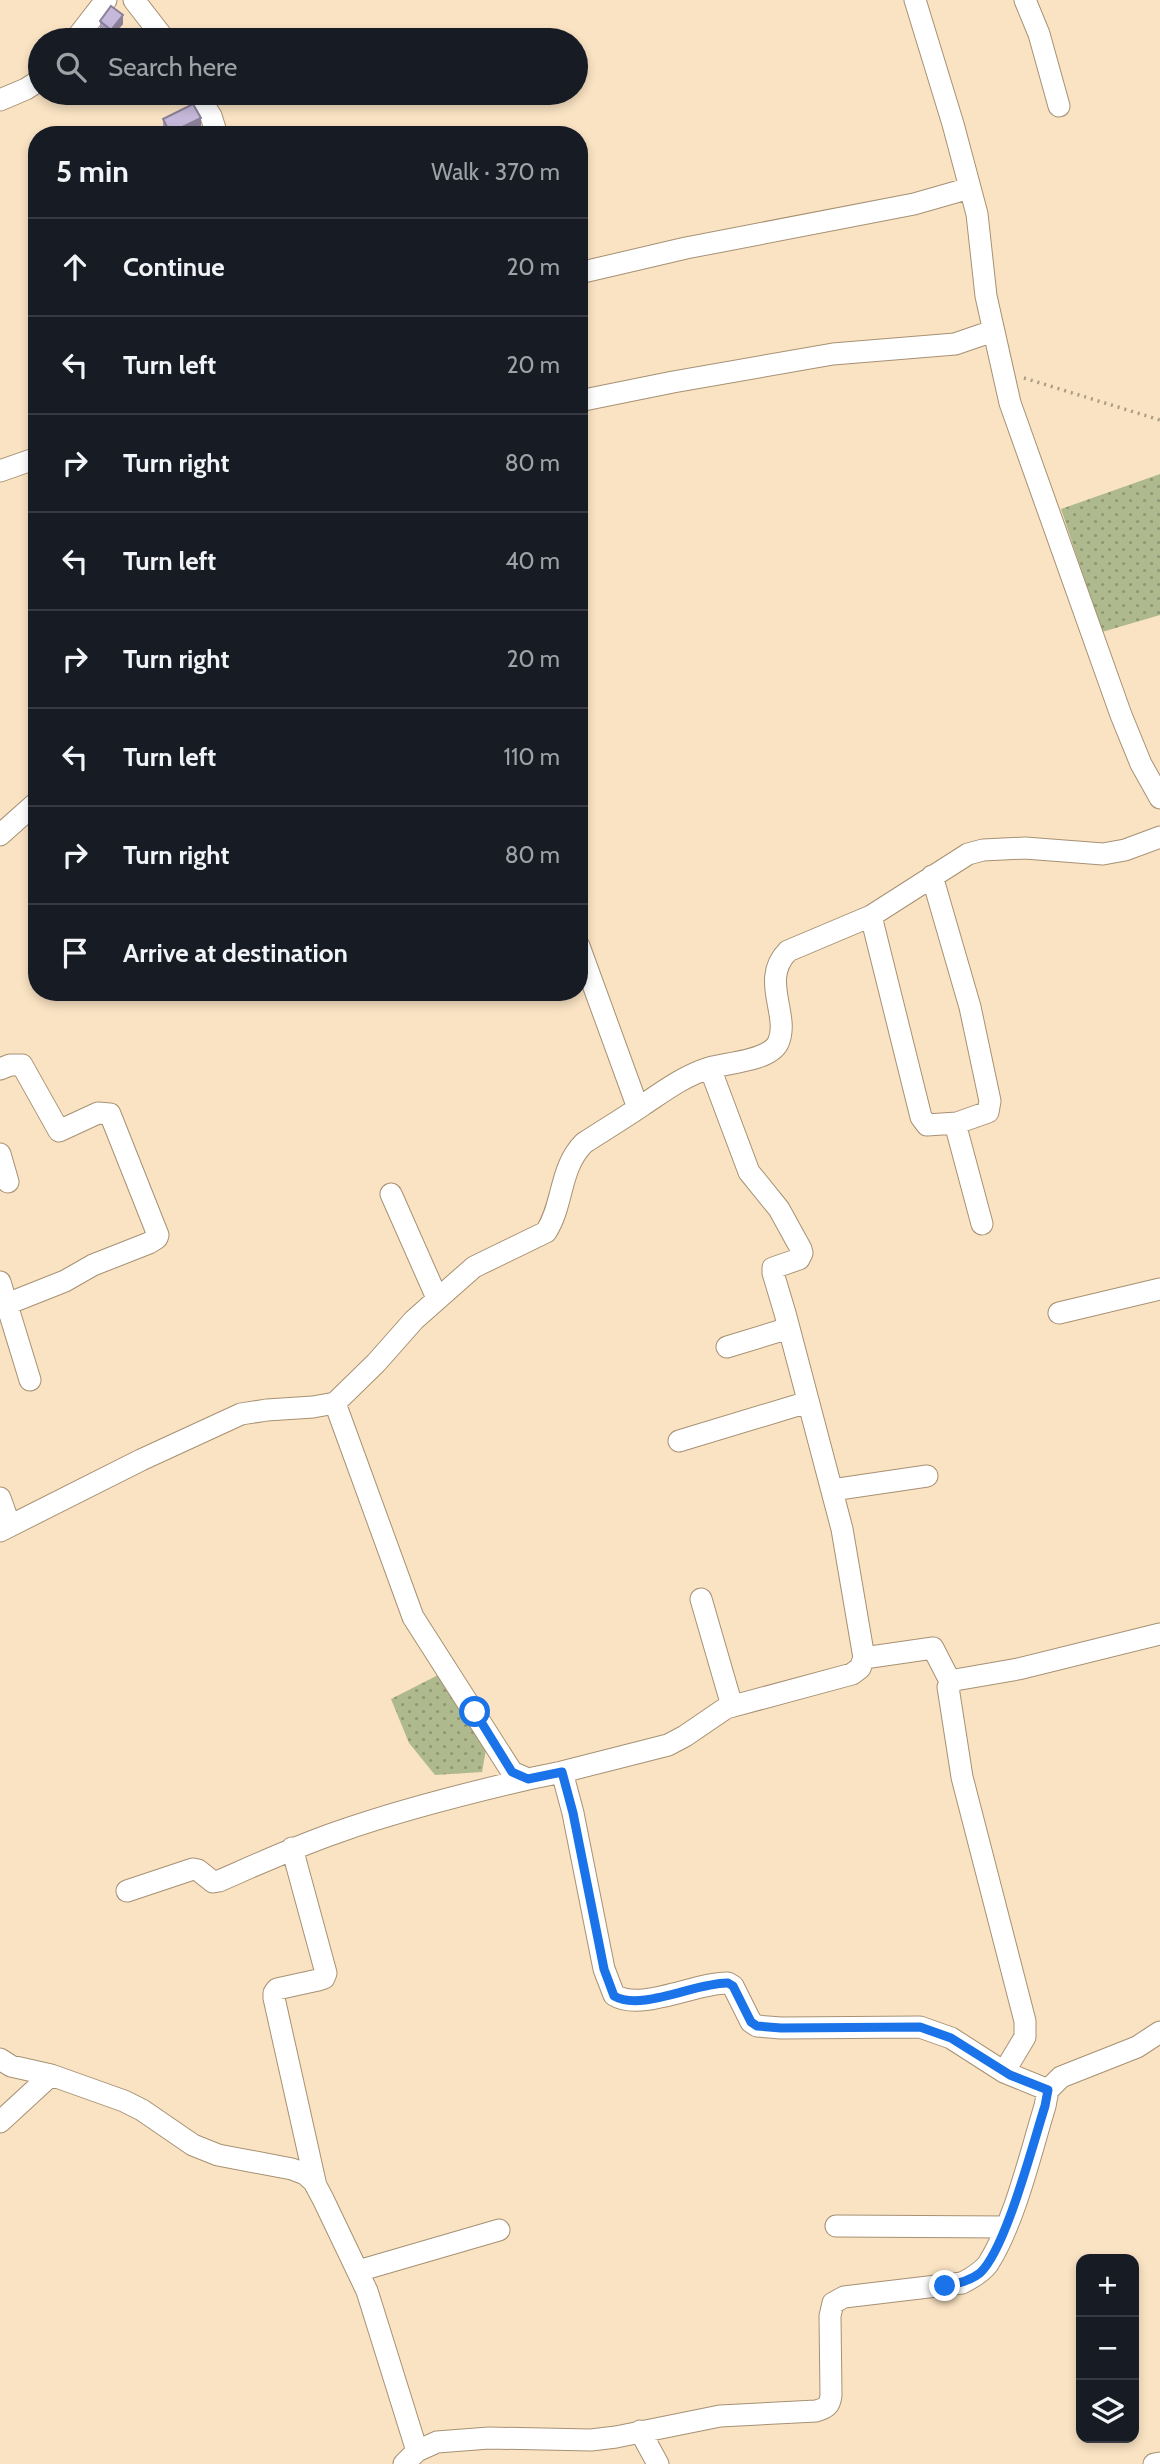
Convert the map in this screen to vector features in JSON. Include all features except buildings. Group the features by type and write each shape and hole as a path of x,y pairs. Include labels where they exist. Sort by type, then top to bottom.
{"street":[{"path":"84,28 106,0"},
{"path":"135,0 155,28"},
{"path":"915,0 977,214 986,296 1010,403 1121,715 1160,798"},
{"path":"1025,0 1040,34 1059,106"},
{"path":"0,100 28,88"},
{"path":"204,105 214,126"},
{"path":"588,271 686,248 891,209 970,188"},
{"path":"588,399 832,354 955,344 993,331"},
{"path":"0,471 28,461"},
{"path":"0,835 28,810"},
{"path":"0,1498 5,1528 241,1414 313,1408 335,1403 376,1363 414,1320 474,1267 546,1232 552,1222 568,1164 584,1143 685,1077 768,1053 777,1044 780,1032 775,972 778,960 788,951 871,916 968,854 983,850 1025,848 1103,854 1125,850 1160,837"},
{"path":"871,916 921,1117 927,1125 957,1123 988,1112 990,1101 973,1018 932,876"},
{"path":"588,971 638,1108"},
{"path":"0,1069 22,1065 59,1131 98,1114 110,1114 158,1235 149,1243 7,1304"},
{"path":"127,1891 193,1870 198,1870 213,1882 219,1881 292,1848 340,1831 437,1802 668,1745 711,1716 732,1706 852,1674 860,1668 864,1658 842,1530 773,1268 799,1259 801,1249 784,1217 749,1172 710,1068"},
{"path":"957,1123 957,1134 982,1224"},
{"path":"0,1154 8,1182"},
{"path":"391,1194 437,1298"},
{"path":"0,1282 30,1380"},
{"path":"1059,1313 1160,1289"},
{"path":"727,1347 789,1328"},
{"path":"679,1441 808,1402"},
{"path":"335,1403 413,1617 512,1772 528,1779"},
{"path":"832,1490 927,1476"},
{"path":"701,1599 732,1706"},
{"path":"951,1683 1160,1634"},
{"path":"864,1658 933,1648 951,1683 949,1695 962,1777 1025,2021 1025,2037 1020,2050 1004,2072"},
{"path":"562,1772 573,1813 604,1969 614,1996 629,2000 645,1999 728,1983 733,1986 751,2022 757,2026 920,2027 951,2038 1004,2072 1048,2090"},
{"path":"292,1848 326,1973 324,1978 318,1980 277,1989 274,1998 316,2186 358,2271 376,2315 411,2458 437,2442 489,2438 591,2440 720,2416 816,2411 825,2408 831,2402 830,2316 833,2303 844,2297 962,2283 978,2274 987,2265 1006,2227 1048,2090 1061,2077 1138,2046 1160,2032"},
{"path":"0,2059 11,2066 51,2075 124,2101 193,2145 218,2155 292,2169 305,2174 316,2186"},
{"path":"0,2122 51,2075"},
{"path":"836,2226 1006,2227"},
{"path":"358,2271 499,2230"},
{"path":"640,2431 658,2464"},
{"path":"1154,2464 1160,2463"}],"path":[{"path":"1002,371 1160,419"}],"green space":[{"path":"1160,474 1160,615 1102,632 1061,509"},
{"path":"442,1673 487,1744 482,1772 435,1775 409,1743 391,1699"}],"route":[{"path":"475,1712 512,1772 528,1779 562,1772 573,1813 604,1969 614,1996 629,2000 645,1999 728,1983 733,1986 751,2022 757,2026 920,2027 937,2031 973,2050 1010,2075 1048,2090 1006,2227 987,2265 962,2283 945,2286"}]}
